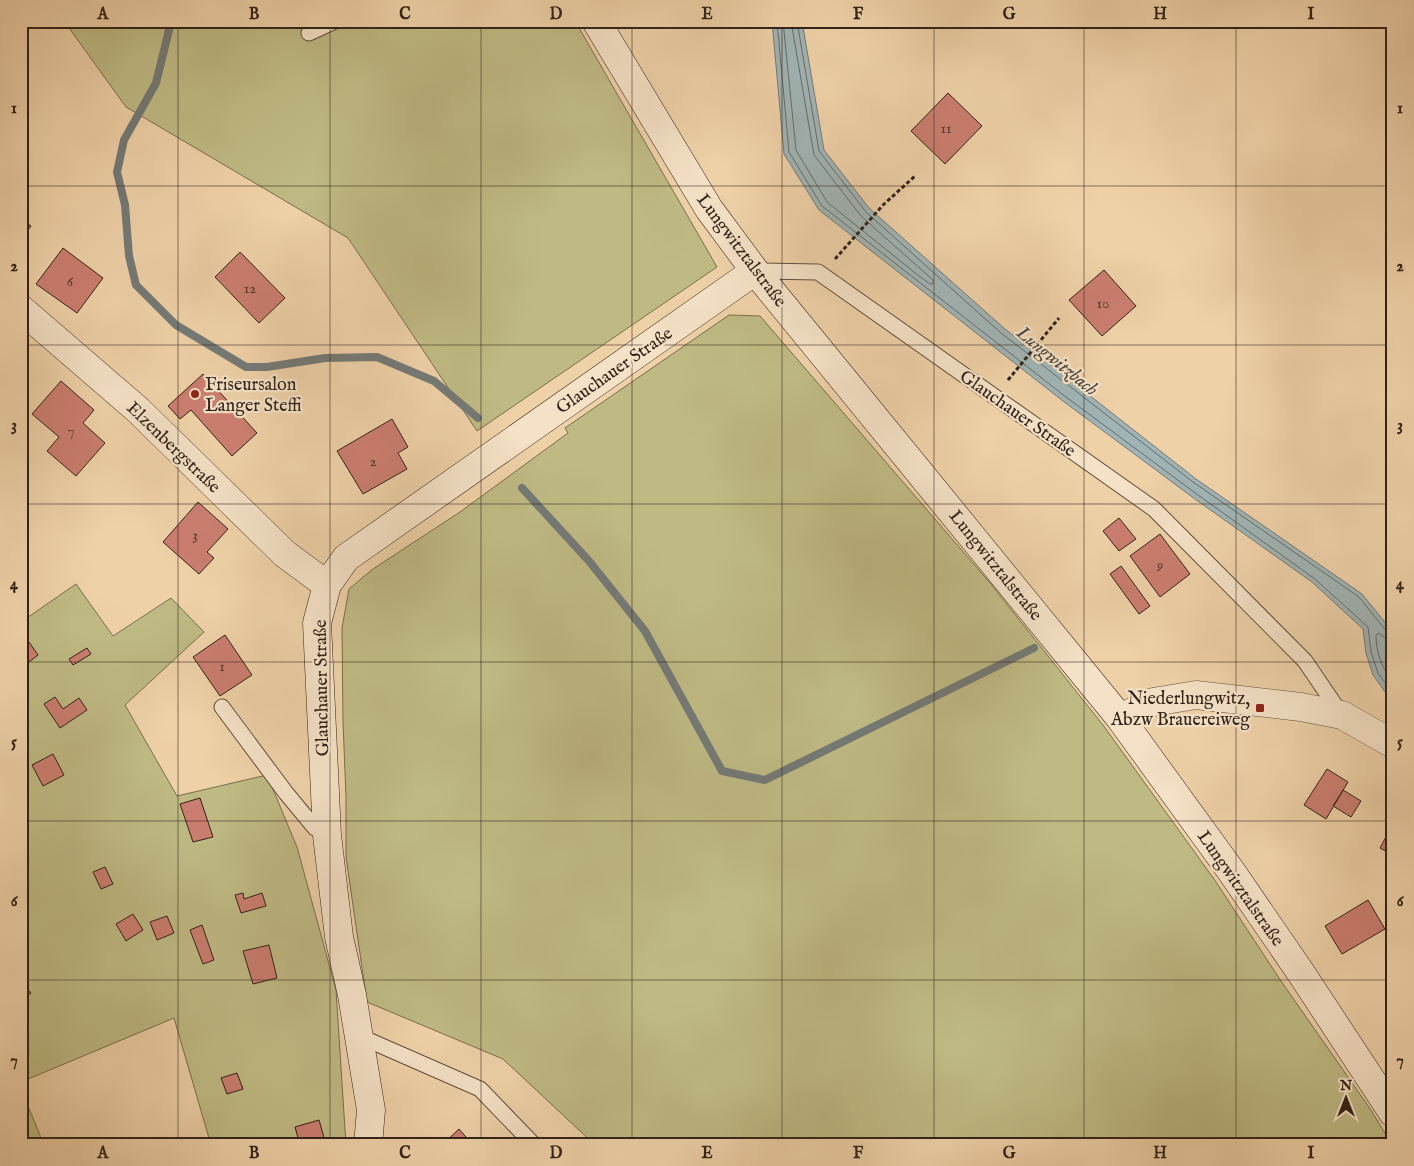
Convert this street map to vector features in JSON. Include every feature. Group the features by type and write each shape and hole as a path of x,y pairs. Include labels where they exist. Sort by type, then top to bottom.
{"street":[{"name":"Lungwitztalstraße","path":"596,21 708,209 755,271 1120,718 1302,973 1393,1113"},
{"name":"Glauchauer Straße","path":"368,1145 371,1110 359,1036 339,937 327,836 316,623 326,585 346,558 755,271"},
{"name":"Elzenbergstraße","path":"21,309 138,410 285,554 326,585"},
{"name":"Glauchauer Straße","path":"1120,718 1153,702 1196,696 1301,707 1342,715 1393,744"}],"lane":[{"path":"310,33 335,21"},
{"name":"Glauchauer Straße","path":"755,271 818,272 1154,509 1305,661 1342,715"},
{"path":"222,708 286,794 315,828 327,836"},
{"path":"359,1036 480,1089 534,1145"}],"path":[{"path":"845,246 915,176"},
{"path":"1007,381 1059,318"}],"shaded area":[{"path":"64,21 575,21 717,267 477,431 348,238 126,107"},
{"path":"729,315 760,316 990,583 1103,725 1214,879 1281,981 1371,1110 1392,1145 595,1145 503,1059 367,1002 346,857 342,628 349,589 373,569 460,512 568,433 565,428"},
{"path":"76,584 113,636 171,598 204,632 125,705 177,796 267,775 297,847 336,990 346,1145 211,1145 174,1018 21,1082 21,622"},
{"path":"21,1089 44,1145 21,1145"}],"water":[{"path":"772,21 802,21 824,150 869,208 1005,329 1196,479 1362,594 1393,632 1393,703 1373,675 1366,653 1363,629 1312,582 1195,499 1063,401 819,210 784,154"}],"building":[{"path":"948,93 982,126 945,164 911,131"},
{"path":"21,218 31,226 21,239"},
{"path":"63,248 103,278 77,313 36,284"},
{"path":"240,252 285,298 259,323 215,277"},
{"path":"1104,270 1136,306 1102,336 1069,300"},
{"path":"203,374 257,433 232,456 191,410 180,419 168,406"},
{"path":"61,381 94,410 83,423 105,443 76,476 47,451 59,437 32,414"},
{"path":"392,419 408,447 398,453 407,469 363,494 337,451"},
{"path":"198,502 228,529 207,552 214,558 199,574 163,542"},
{"path":"1119,518 1136,539 1119,551 1103,531"},
{"path":"1160,534 1190,574 1160,597 1130,556"},
{"path":"1121,566 1150,606 1139,614 1110,574"},
{"path":"225,635 252,675 220,696 193,657"},
{"path":"29,642 38,655 25,665 21,661 21,648"},
{"path":"87,648 91,654 73,665 69,659"},
{"path":"55,697 63,709 79,698 87,710 60,728 44,704"},
{"path":"53,754 64,775 43,786 32,765"},
{"path":"1327,769 1348,782 1326,819 1304,805"},
{"path":"1343,790 1361,801 1351,817 1333,806"},
{"path":"200,798 213,837 193,842 180,804"},
{"path":"1393,824 1393,855 1380,848"},
{"path":"105,867 113,884 101,889 93,872"},
{"path":"243,893 244,899 262,893 266,906 241,913 235,895"},
{"path":"1368,900 1385,929 1342,954 1325,926"},
{"path":"133,914 143,930 126,941 116,924"},
{"path":"167,916 174,933 157,940 150,922"},
{"path":"202,925 214,960 203,964 190,930"},
{"path":"269,945 277,978 253,984 243,951"},
{"path":"21,982 31,993 21,1001"},
{"path":"237,1073 243,1089 227,1094 221,1078"},
{"path":"319,1120 325,1141 313,1145 300,1145 295,1127"},
{"path":"459,1129 473,1145 442,1145"}],"waterway":[{"path":"169,21 169,30 156,83 124,140 117,172 125,205 129,256 136,285 176,325 246,367 267,367 325,358 377,357 434,381 478,418"},
{"path":"522,488 589,561 645,631 722,771 765,780 1034,648"}],"place":[{"name":"Friseursalon Langer Steffi","path":"195,394"},
{"name":"Niederlungwitz, Abzw Brauereiweg","path":"1260,708"}],"water label":[{"name":"Lungwitzbach","path":"1058,360"}]}
